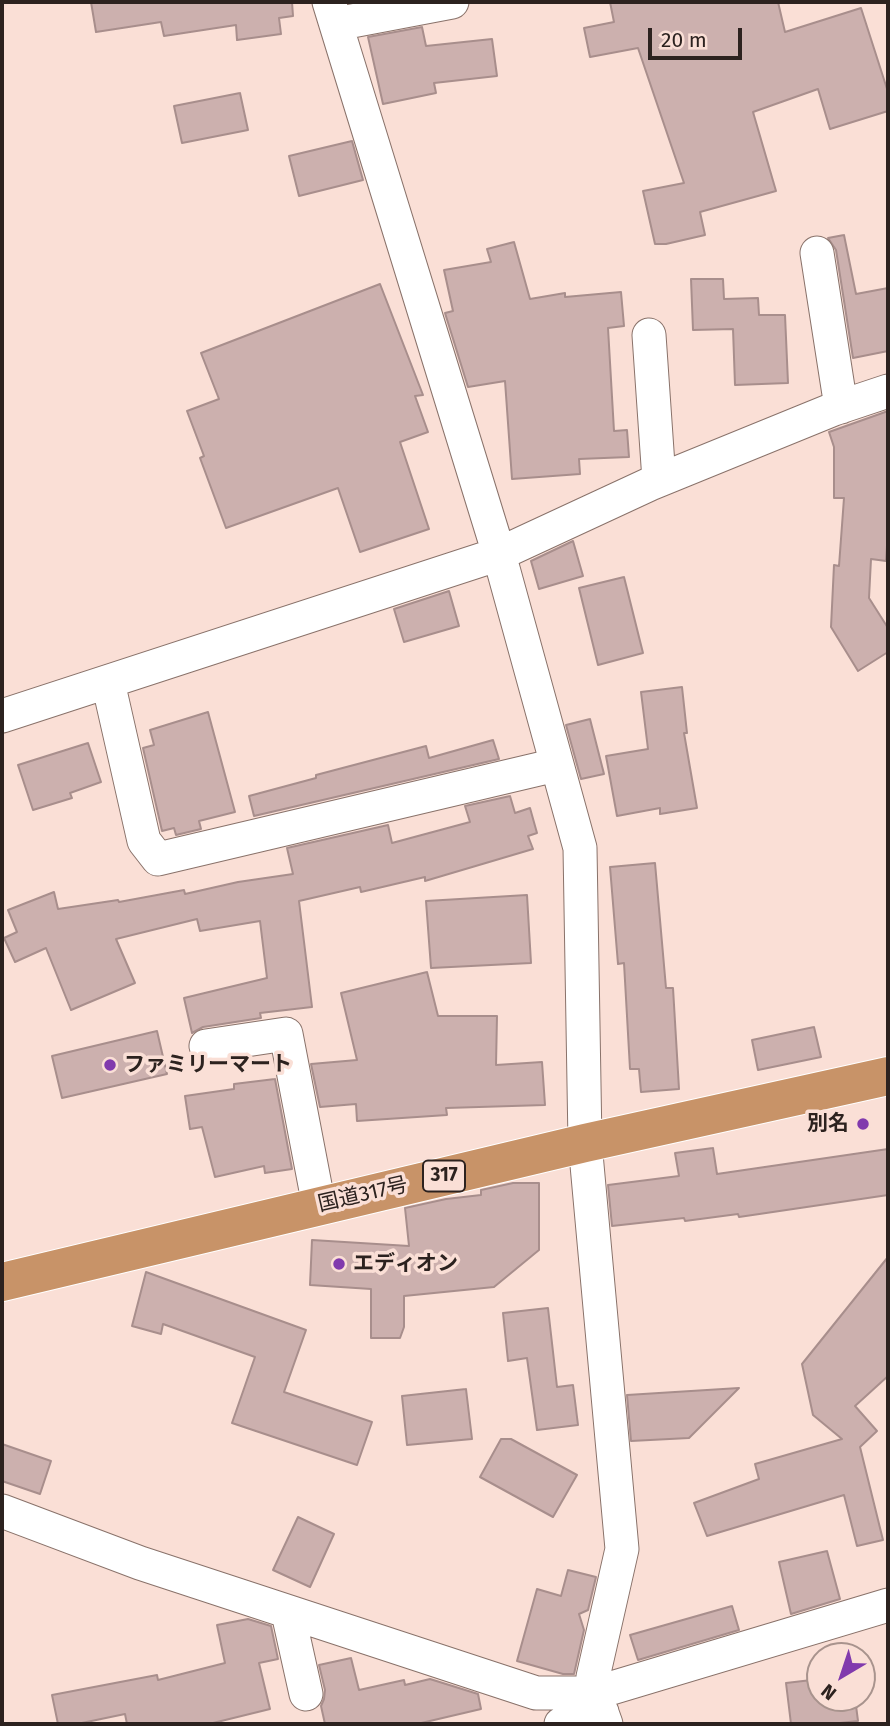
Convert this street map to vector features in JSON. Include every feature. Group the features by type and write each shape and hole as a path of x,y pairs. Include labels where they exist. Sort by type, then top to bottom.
{"highway":[{"name":"国道317号","path":"2,1282 585,1143 888,1076"}],"street":[{"path":"452,2 332,13 499,554 580,848 585,1143 622,1549 593,1677 601,1710"},
{"path":"817,253 841,407"},
{"path":"649,335 659,480"},
{"path":"2,716 499,554 659,480 841,407 888,391"},
{"path":"108,682 144,841 158,859 556,765"},
{"path":"206,1046 286,1034 319,1206"},
{"path":"2,1511 140,1563 536,1693 601,1710"},
{"path":"561,1724 888,1605"},
{"path":"288,1612 306,1693"}],"building":[{"path":"91,2 292,2 293,16 279,18 281,34 237,40 236,25 164,36 161,22 96,32"},
{"path":"610,2 778,2 785,32 861,8 888,92 888,111 830,129 818,89 753,112 776,191 700,212 705,235 655,244 643,191 684,183 638,48 590,57 584,28 614,22"},
{"path":"422,27 426,46 492,39 497,76 434,83 436,93 383,104 368,37"},
{"path":"240,93 248,130 182,143 174,106"},
{"path":"352,141 363,180 299,196 289,156"},
{"path":"844,235 856,294 888,288 888,351 853,358 836,250 828,238"},
{"path":"514,242 530,299 565,293 565,297 621,292 624,326 608,328 614,431 627,430 629,457 579,459 580,474 512,479 505,381 468,387 445,313 453,311 444,270 491,262 487,249"},
{"path":"691,279 723,279 724,299 758,298 759,315 785,315 788,383 735,385 733,329 693,330"},
{"path":"380,284 423,395 415,396 428,432 400,442 429,529 360,552 338,488 226,528 200,458 204,456 187,411 219,399 201,353"},
{"path":"888,411 886,561 871,559 869,598 888,628 888,652 858,671 831,627 834,565 839,566 844,498 834,498 834,447 829,432"},
{"path":"573,541 583,576 539,589 531,561"},
{"path":"624,577 643,653 598,665 579,588"},
{"path":"449,591 459,626 404,642 394,609"},
{"path":"682,687 687,733 684,733 697,808 660,814 660,808 617,816 606,756 648,749 641,692"},
{"path":"208,712 235,812 199,821 201,829 176,835 174,828 162,831 143,748 154,745 150,730"},
{"path":"590,719 604,774 581,779 566,725"},
{"path":"493,740 499,759 254,816 249,796 426,746 429,758"},
{"path":"88,743 101,782 70,793 72,798 33,810 18,765"},
{"path":"510,796 515,813 530,808 537,833 528,836 533,849 425,881 425,877 361,892 360,887 299,901 312,1007 260,1013 261,1018 203,1027 192,1033 184,998 267,978 260,921 200,931 197,919 116,939 135,983 71,1010 46,948 15,962 4,938 17,932 8,910 54,892 58,909 118,900 119,902 184,890 185,894 238,882 293,874 287,848 388,825 392,843 470,822 465,806"},
{"path":"655,863 666,988 673,988 679,1089 641,1092 639,1069 630,1069 624,963 618,964 610,867"},
{"path":"527,895 531,963 431,968 426,901"},
{"path":"427,972 438,1016 497,1016 496,1065 542,1062 545,1105 446,1108 447,1115 357,1121 356,1104 320,1107 311,1064 357,1060 341,993"},
{"path":"814,1027 821,1057 758,1070 752,1040"},
{"name":"ファミリーマート","path":"157,1031 167,1074 62,1098 52,1056"},
{"path":"275,1079 292,1169 265,1173 264,1166 215,1177 202,1127 190,1129 185,1096 234,1089 234,1084"},
{"path":"713,1148 717,1174 888,1149 888,1195 739,1217 738,1214 612,1226 608,1185 679,1176 675,1153"},
{"path":"513,1183 539,1183 539,1250 494,1287 404,1296 404,1327 400,1338 371,1338 371,1289 310,1285 312,1240 409,1246 405,1208 481,1195 481,1190"},
{"path":"888,1257 888,1376 855,1406 877,1431 860,1447 883,1540 857,1546 844,1495 707,1536 694,1503 759,1479 755,1464 842,1439 813,1415 802,1364"},
{"path":"146,1272 306,1330 284,1392 372,1422 357,1465 232,1423 255,1357 163,1324 161,1334 132,1326"},
{"path":"548,1308 557,1387 573,1385 578,1425 537,1430 527,1358 508,1361 503,1313"},
{"path":"739,1388 689,1438 631,1441 627,1395"},
{"path":"466,1389 472,1439 407,1445 402,1396"},
{"path":"501,1439 511,1439 577,1475 553,1517 480,1477"},
{"path":"2,1444 51,1461 40,1494 2,1481"},
{"path":"298,1517 334,1534 310,1587 273,1570"},
{"path":"827,1551 840,1599 791,1614 779,1562"},
{"path":"568,1570 596,1577 588,1610 579,1614 584,1630 574,1674 563,1674 517,1661 537,1589 561,1596"},
{"path":"732,1606 739,1630 638,1660 630,1635"},
{"path":"248,1619 271,1626 278,1659 259,1663 270,1709 209,1724 127,1724 125,1714 77,1724 58,1724 52,1695 157,1675 158,1680 225,1663 217,1625"},
{"path":"351,1658 359,1690 404,1680 405,1685 430,1679 478,1694 481,1709 417,1724 325,1724 321,1706 325,1690 319,1665"},
{"path":"806,1681 806,1712 857,1712 858,1721 791,1724 786,1683"}],"place":[{"name":"ファミリーマート","path":"110,1065"},
{"name":"別名","path":"863,1124"},
{"name":"エディオン","path":"339,1264"}]}
